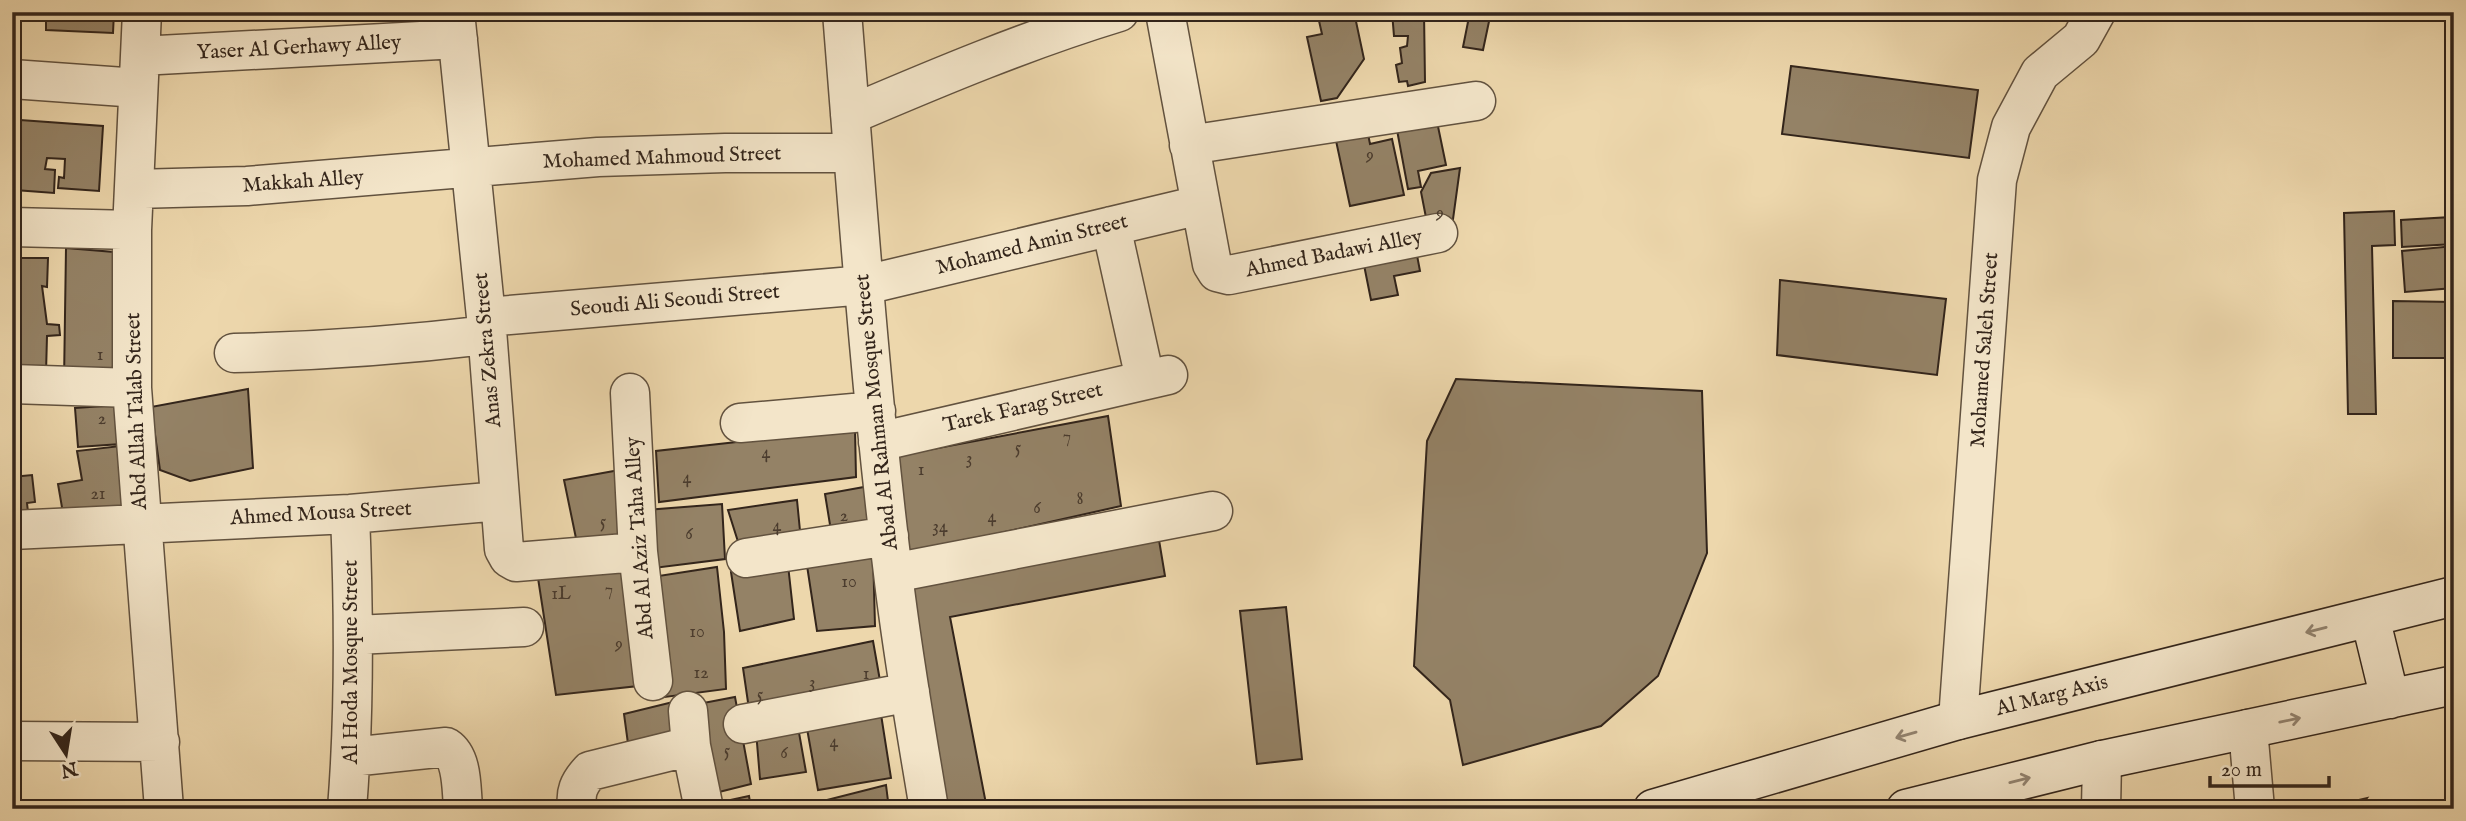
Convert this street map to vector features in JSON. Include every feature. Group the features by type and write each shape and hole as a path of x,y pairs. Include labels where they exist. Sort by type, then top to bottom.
{"street":[{"name":"Abd Allah Talab Street","path":"142,12 132,230 132,388 164,808"},
{"name":"Abad Al Rahman Mosque Street","path":"842,12 877,427 891,554 929,809"},
{"path":"850,115 1062,21 1119,12"},
{"path":"1165,12 1200,205"},
{"name":"Mohamed Saleh Street","path":"1958,720 1997,180 2011,127 2040,73 2081,39 2096,12"},
{"name":"Yaser Al Gerhawy Alley","path":"12,79 139,72 457,26"},
{"name":"Anas Zekra Street","path":"457,26 487,326 504,549 509,558 516,562 638,552"},
{"path":"1189,145 1476,101"},
{"name":"Mohamed Mahmoud Street","path":"471,167 598,157 699,153 852,153"},
{"name":"Makkah Alley","path":"135,189 247,186 471,167"},
{"name":"Mohamed Amin Street","path":"865,285 1200,205"},
{"name":"Ahmed Badawi Alley","path":"1200,205 1212,264 1217,272 1223,275 1438,233"},
{"name":"Tarek Farag Street","path":"740,423 877,427 1156,377 1111,226"},
{"path":"12,227 132,230"},
{"name":"Seoudi Ali Seoudi Street","path":"234,353 379,347 487,326 865,285"},
{"path":"12,384 132,388"},
{"name":"Abd Al Aziz Taha Alley","path":"630,393 638,552 653,681"},
{"name":"Ahmed Mousa Street","path":"12,530 350,514 500,501"},
{"path":"746,558 891,554 1213,511"},
{"name":"Al Hoda Mosque Street","path":"347,809 355,635 350,514"},
{"name":"Al Marg Axis","path":"1653,809 1958,720 2454,596"},
{"path":"2370,617 2390,699"},
{"path":"355,635 524,627"},
{"path":"1906,809 2102,760 2454,685"},
{"path":"743,724 910,692"},
{"path":"578,809 576,801 579,783 590,771 690,728 704,809"},
{"path":"2249,729 2255,809"},
{"path":"12,741 160,742"},
{"path":"351,757 446,747 457,759 463,806"},
{"path":"2101,809 2102,760"},
{"path":"150,809 164,808"}],"building":[{"path":"54,12 114,12 113,33 46,30 46,17 54,18"},
{"path":"1317,12 1354,12 1364,59 1337,98 1321,101 1307,37 1322,34"},
{"path":"1392,12 1424,12 1425,82 1408,86 1407,81 1399,82 1396,65 1402,63 1400,48 1407,46 1408,36 1394,36"},
{"path":"1463,12 1491,12 1483,50 1463,47 1468,22 1462,18"},
{"path":"1791,66 1978,90 1969,158 1782,134"},
{"path":"1435,112 1446,165 1418,171 1421,187 1408,189 1397,130"},
{"path":"12,119 17,119 15,147 12,147"},
{"path":"20,120 103,126 99,191 58,188 59,177 64,178 65,159 47,158 45,169 55,170 54,193 15,190"},
{"path":"1367,129 1370,144 1392,139 1404,195 1350,206 1335,136"},
{"path":"1460,168 1451,234 1430,238 1421,192 1431,173"},
{"path":"2450,206 2454,206 2454,244 2402,247 2401,220 2451,217"},
{"path":"2394,211 2395,245 2372,246 2376,414 2348,414 2344,213"},
{"path":"2454,246 2454,288 2405,292 2402,251"},
{"path":"66,248 114,252 117,384 64,382"},
{"path":"1416,250 1420,271 1394,276 1398,295 1371,300 1363,260"},
{"path":"12,258 48,258 47,287 42,286 47,324 59,325 60,335 47,336 46,373 12,372"},
{"path":"1780,280 1946,299 1937,375 1777,355"},
{"path":"2393,301 2454,302 2454,358 2393,358"},
{"path":"1456,379 1702,391 1707,553 1658,676 1601,726 1463,765 1450,700 1414,666 1427,441"},
{"path":"248,389 253,468 190,481 160,470 151,407"},
{"path":"119,405 121,444 78,447 75,408"},
{"path":"1108,416 1121,506 902,555 890,457"},
{"path":"855,429 856,477 659,502 656,451"},
{"path":"120,446 132,520 65,525 58,484 82,480 77,451"},
{"path":"625,469 629,539 578,548 564,480"},
{"path":"32,475 35,502 27,503 29,521 12,524 12,477"},
{"path":"875,485 878,530 832,537 825,494"},
{"path":"797,500 801,541 740,548 728,510"},
{"path":"722,504 725,559 654,568 646,510"},
{"path":"1157,528 1165,576 950,617 987,809 946,809 901,577"},
{"path":"873,551 875,626 817,631 806,559"},
{"path":"631,565 638,686 556,695 538,578"},
{"path":"788,565 794,619 740,631 731,572"},
{"path":"717,567 724,632 726,689 665,697 652,577"},
{"path":"1286,607 1302,759 1257,764 1240,611"},
{"path":"873,641 882,692 750,716 743,668"},
{"path":"735,697 751,784 711,794 698,704"},
{"path":"677,701 680,741 629,751 624,714"},
{"path":"880,708 891,778 818,790 806,723"},
{"path":"798,727 806,772 760,779 756,731"},
{"path":"886,785 889,809 820,809 819,802"},
{"path":"749,796 751,809 722,809 721,802"},
{"path":"2367,798 2359,809 2320,809"}]}
